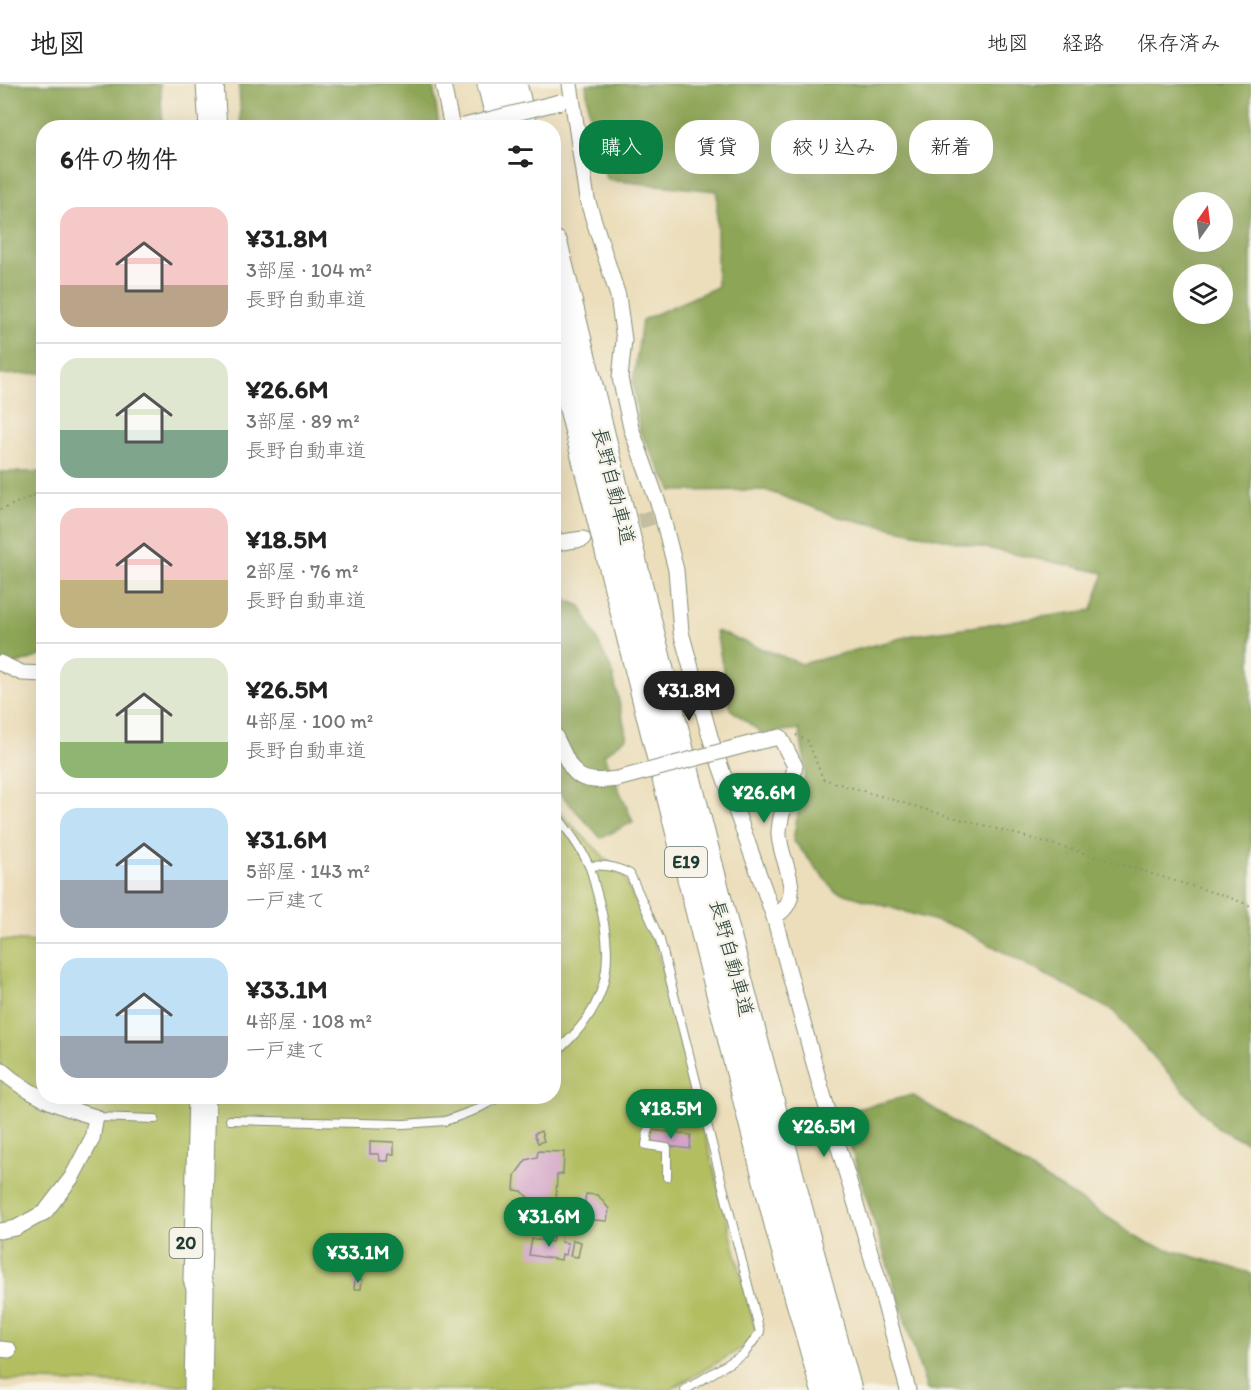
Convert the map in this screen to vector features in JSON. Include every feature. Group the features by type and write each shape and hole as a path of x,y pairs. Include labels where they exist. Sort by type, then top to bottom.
{"highway":[{"path":"210,84 212,120"},
{"path":"491,84 500,120"},
{"path":"513,84 522,120"},
{"name":"長野自動車道","path":"561,272 705,850 803,1228 848,1390"},
{"name":"長野自動車道","path":"561,361 774,1205 825,1390"},
{"name":"20","path":"182,1390 191,1104"},
{"name":"20","path":"198,1390 200,1288 197,1268 202,1104"}],"street":[{"path":"443,84 455,120"},
{"path":"481,120 567,95 587,199 618,296 624,340 620,378 631,428 676,570 681,632 711,740 774,917 908,1390"},
{"path":"561,539 583,539"},
{"path":"0,663 21,673 36,674"},
{"path":"561,748 573,772 584,779 596,782 617,779 780,737 795,766 779,835 791,891 789,905 774,917"},
{"path":"0,1069 15,1083 36,1095"},
{"path":"0,1231 16,1228 45,1212 77,1167 92,1139 96,1117 56,1104"}],"lane":[{"path":"561,823 589,866 604,917 607,944 606,966 596,1003 570,1040 561,1048"},
{"path":"589,866 603,864 630,874 660,940 760,1332 744,1354 685,1390"},
{"path":"230,1120 404,1124 446,1120 486,1104"},
{"path":"667,1178 667,1148 645,1145 649,1125 658,1119 705,1116"},
{"path":"96,1117 155,1119"}],"path":[{"path":"0,510 36,494"},
{"path":"780,737 797,735 808,741 823,779 934,813 1067,848 1251,906"}],"green space":[{"path":"0,84 160,84 163,120 36,120 36,373 0,375"},
{"path":"239,84 433,84 438,120 241,120"},
{"path":"586,84 1251,84 1251,1144 1218,1129 1113,1011 959,928 835,891 793,840 806,768 799,729 763,734 730,709 716,631 802,664 913,635 1092,610 1104,573 839,517 765,490 672,491 640,432 633,383 642,320 717,287 717,191 608,180 605,174 663,174 663,120 590,120"},
{"path":"0,472 36,472 36,657 0,670"},
{"path":"561,597 581,606 612,671 627,737 604,755 633,822 601,838 561,795"},
{"path":"561,814 624,877 656,946 758,1339 670,1390 216,1390 215,1386 0,1380 0,940 36,942 36,1104 561,1104"},
{"path":"912,1095 1150,1244 1251,1273 1251,1390 927,1390 840,1113"}],"building":[{"path":"652,1130 691,1135 690,1149 651,1144"},
{"path":"541,1131 544,1141 538,1143 534,1134"},
{"path":"370,1141 394,1142 394,1154 389,1154 388,1161 380,1161 379,1154 370,1154"},
{"path":"538,1151 564,1152 563,1174 557,1175 556,1201 568,1202 566,1215 556,1215 556,1221 548,1220 548,1215 532,1214 533,1203 522,1191 514,1190 515,1175 526,1160 537,1157"},
{"path":"586,1194 598,1195 609,1209 607,1221 593,1220 584,1206"},
{"path":"554,1232 562,1234 561,1242 568,1243 566,1255 562,1254 561,1260 529,1255 532,1239 552,1242"},
{"path":"573,1240 581,1242 578,1257 570,1256"},
{"path":"355,1279 362,1279 361,1289 354,1289"}],"tunnel":[{"path":"617,528 653,517"}]}
